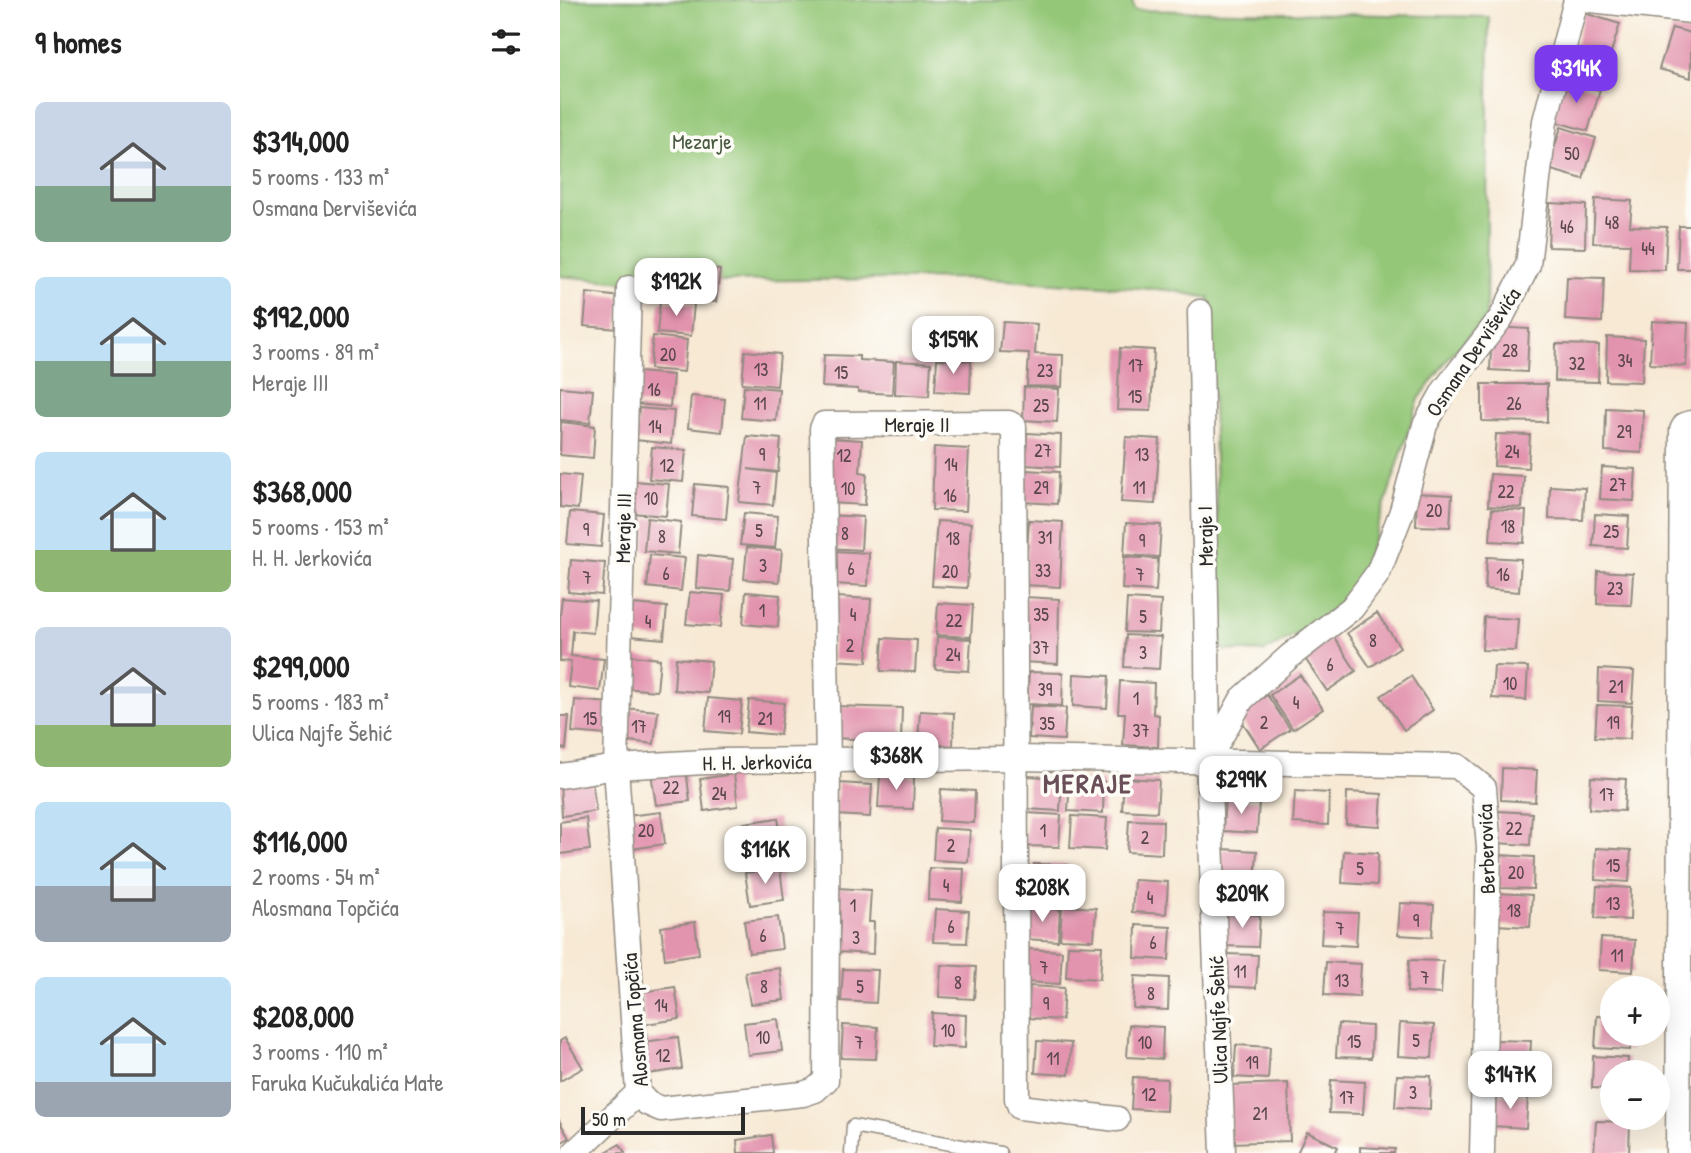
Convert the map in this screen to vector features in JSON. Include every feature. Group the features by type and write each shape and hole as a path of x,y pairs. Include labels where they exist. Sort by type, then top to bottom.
{"street":[{"name":"Osmana Derviševića","path":"1208,761 1242,699 1290,656 1352,608 1378,573 1402,511 1425,425 1444,391 1501,318 1528,265 1545,121 1576,0"},
{"path":"1591,0 1691,11"},
{"name":"Meraje III","path":"616,767 629,288"},
{"name":"Meraje I","path":"1200,312 1208,761"},
{"name":"Meraje II","path":"828,761 824,424 1009,423 1014,426 1016,758"},
{"path":"1678,1153 1682,430 1688,424"},
{"name":"H. H. Jerkovića","path":"560,776 616,767 723,761 1016,758 1208,761"},
{"path":"1016,758 1017,1099 1020,1107 1117,1119"},
{"name":"Alosmana Topčića","path":"616,767 638,1093 647,1103 661,1109 803,1094 815,1090 826,1080 828,761"},
{"name":"Ulica Najfe Šehić","path":"1208,761 1223,1153"},
{"name":"Berberovića","path":"1208,761 1457,766 1484,788 1489,848 1482,1153"},
{"path":"574,1153 638,1093"}],"lane":[{"path":"851,1153 853,1126 1000,1153"}],"green space":[{"name":"Mezarje","path":"560,0 1132,0 1134,10 1489,17 1486,318 1449,357 1419,399 1355,589 1319,621 1264,652 1222,650 1209,298 1169,290 973,278 625,282 560,276"}],"building":[{"path":"1584,13 1620,24 1607,65 1572,55"},
{"path":"1672,28 1691,33 1691,78 1659,69"},
{"path":"1565,79 1600,90 1588,131 1553,121"},
{"path":"1561,127 1596,138 1583,179 1548,169"},
{"path":"1595,199 1632,201 1630,226 1667,227 1665,270 1629,269 1630,244 1593,243"},
{"path":"1550,203 1586,205 1585,248 1548,247"},
{"path":"1679,226 1691,226 1691,269 1677,269"},
{"path":"685,266 720,270 716,302 682,299"},
{"path":"1567,277 1604,278 1602,322 1565,320"},
{"path":"587,293 621,297 618,329 584,326"},
{"path":"660,301 694,304 691,336 657,333"},
{"path":"1652,321 1688,323 1686,366 1650,364"},
{"path":"1003,322 1037,324 1035,354 1063,355 1062,387 1027,386 1029,353 1000,352"},
{"path":"1492,327 1529,329 1527,372 1490,370"},
{"path":"653,336 687,340 684,372 650,369"},
{"path":"1607,337 1644,339 1642,382 1606,381"},
{"path":"1556,344 1599,345 1598,382 1555,381"},
{"path":"1120,348 1154,350 1151,411 1117,410"},
{"path":"745,351 780,354 777,386 742,383"},
{"path":"824,355 859,356 859,360 894,362 892,394 822,387"},
{"path":"937,359 971,361 970,393 935,391"},
{"path":"896,361 931,363 929,396 895,394"},
{"path":"639,372 673,375 670,407 635,404"},
{"path":"1482,384 1547,384 1547,422 1482,421"},
{"path":"744,386 779,389 776,421 741,418"},
{"path":"560,387 593,390 590,423 560,420"},
{"path":"1024,387 1059,389 1057,422 1023,420"},
{"path":"691,396 725,399 722,432 688,428"},
{"path":"639,408 674,411 671,444 636,440"},
{"path":"1606,408 1643,410 1642,453 1605,451"},
{"path":"561,422 595,426 593,458 560,455"},
{"path":"1027,433 1061,435 1060,467 1025,465"},
{"path":"1496,434 1530,435 1528,468 1494,466"},
{"path":"747,436 781,439 778,472 748,469 776,473 773,505 739,502"},
{"path":"1126,437 1160,439 1155,504 1121,502"},
{"path":"828,438 862,440 860,472 867,473 865,505 830,503"},
{"path":"652,447 686,450 683,482 649,479"},
{"path":"934,447 969,449 966,511 932,510"},
{"path":"1602,467 1636,469 1634,501 1600,499"},
{"path":"1025,470 1059,472 1057,504 1023,502"},
{"path":"560,474 581,476 578,509 560,507"},
{"path":"1490,474 1524,476 1522,508 1488,506"},
{"path":"635,481 669,484 666,516 632,513"},
{"path":"695,484 729,487 726,519 692,516"},
{"path":"1550,486 1585,488 1583,520 1549,519"},
{"path":"1417,493 1452,495 1450,527 1416,526"},
{"path":"1492,509 1526,511 1524,543 1490,541"},
{"path":"570,512 604,515 601,547 567,544"},
{"path":"744,513 778,516 775,548 740,545"},
{"path":"1595,514 1629,516 1627,548 1593,546"},
{"path":"828,515 863,517 861,550 827,548"},
{"path":"647,518 681,522 678,554 644,551"},
{"path":"1029,520 1063,522 1060,587 1025,585"},
{"path":"937,521 971,523 967,588 932,586"},
{"path":"1126,523 1161,525 1159,557 1124,555"},
{"path":"747,547 782,550 779,582 744,579"},
{"path":"835,551 869,553 868,586 833,584"},
{"path":"650,555 685,558 681,591 647,587"},
{"path":"698,555 733,559 730,591 696,588"},
{"path":"1124,557 1158,559 1156,591 1122,589"},
{"path":"1487,557 1521,559 1519,592 1485,589"},
{"path":"571,560 605,563 602,595 568,592"},
{"path":"1598,571 1633,573 1631,605 1597,604"},
{"path":"690,592 724,595 721,627 686,624"},
{"path":"746,592 780,595 778,627 743,624"},
{"path":"836,597 871,599 867,662 832,660"},
{"path":"1025,597 1059,599 1058,664 1023,662"},
{"path":"562,598 596,601 593,633 573,631 571,656 604,659 600,691 568,687 571,662 560,661"},
{"path":"1127,599 1161,601 1159,633 1125,632"},
{"path":"938,603 973,605 971,637 936,635"},
{"path":"633,604 667,607 664,639 630,636"},
{"path":"1377,613 1400,647 1370,667 1347,633"},
{"path":"1484,617 1518,619 1516,651 1482,650"},
{"path":"1126,635 1161,637 1159,669 1124,667"},
{"path":"937,637 971,639 969,671 935,669"},
{"path":"1334,637 1356,671 1327,691 1304,657"},
{"path":"883,638 917,640 915,672 881,671"},
{"path":"626,655 660,659 657,691 623,688"},
{"path":"676,658 711,661 708,693 674,690"},
{"path":"1494,666 1528,667 1526,700 1492,698"},
{"path":"1599,669 1634,671 1632,703 1598,701"},
{"path":"1029,672 1063,673 1062,706 1027,704"},
{"path":"1074,674 1109,676 1107,708 1073,706"},
{"path":"1300,675 1323,709 1293,729 1270,695"},
{"path":"1411,676 1433,710 1404,730 1381,696"},
{"path":"1120,681 1154,683 1153,714 1159,715 1158,747 1123,745 1125,713 1118,713"},
{"path":"1267,695 1290,729 1260,749 1238,715"},
{"path":"708,698 742,701 739,734 705,731"},
{"path":"575,700 609,703 606,735 572,732"},
{"path":"749,700 784,703 780,735 746,732"},
{"path":"1597,705 1632,706 1630,739 1595,737"},
{"path":"833,706 902,708 901,741 832,738"},
{"path":"1031,706 1066,708 1064,740 1029,738"},
{"path":"623,708 658,711 654,744 620,740"},
{"path":"920,711 954,713 953,746 918,743"},
{"path":"560,716 569,716 566,749 560,748"},
{"path":"1502,768 1537,770 1535,802 1501,800"},
{"path":"686,769 690,801 656,805 651,773"},
{"path":"734,774 738,806 704,811 700,779"},
{"path":"880,775 914,777 913,809 878,808"},
{"path":"1028,776 1062,778 1060,811 1026,809"},
{"path":"1591,777 1626,779 1624,811 1589,809"},
{"path":"1124,778 1159,780 1157,812 1122,810"},
{"path":"592,779 596,811 562,816 560,783"},
{"path":"1070,779 1104,781 1103,813 1068,811"},
{"path":"838,783 872,785 870,817 836,815"},
{"path":"941,789 975,791 974,823 939,821"},
{"path":"1295,791 1329,793 1328,825 1293,823"},
{"path":"1347,792 1382,794 1380,826 1346,824"},
{"path":"1225,799 1259,801 1257,833 1223,831"},
{"path":"1498,811 1532,813 1530,845 1496,843"},
{"path":"661,812 665,844 631,849 627,816"},
{"path":"1027,813 1061,815 1059,847 1025,846"},
{"path":"1072,816 1107,818 1105,850 1070,848"},
{"path":"586,818 590,850 560,854 560,822"},
{"path":"778,818 783,850 748,855 744,823"},
{"path":"1129,820 1163,821 1162,854 1127,852"},
{"path":"935,828 970,830 968,862 933,860"},
{"path":"1596,848 1631,850 1629,882 1595,880"},
{"path":"1222,849 1257,851 1255,883 1221,881"},
{"path":"1344,851 1378,853 1377,885 1342,883"},
{"path":"1500,855 1534,857 1533,889 1498,888"},
{"path":"1034,864 1068,865 1066,898 1032,896"},
{"path":"780,868 784,900 750,905 745,873"},
{"path":"929,868 964,869 962,902 928,900"},
{"path":"1134,880 1168,882 1166,914 1132,912"},
{"path":"1597,886 1631,888 1630,920 1595,918"},
{"path":"837,888 871,890 869,922 874,922 873,954 838,952 840,921 835,920"},
{"path":"1498,893 1532,895 1530,927 1496,925"},
{"path":"1400,903 1434,905 1432,937 1398,935"},
{"path":"1062,906 1096,908 1094,940 1060,939"},
{"path":"1026,907 1060,909 1058,941 1024,939"},
{"path":"935,909 969,911 967,943 933,942"},
{"path":"1323,912 1358,913 1356,946 1321,944"},
{"path":"1226,913 1260,915 1258,947 1224,946"},
{"path":"778,917 782,949 749,953 744,921"},
{"path":"695,922 699,954 665,959 661,927"},
{"path":"1136,925 1171,927 1169,960 1135,958"},
{"path":"1601,938 1635,940 1633,972 1599,970"},
{"path":"1068,945 1102,946 1100,979 1066,977"},
{"path":"1027,949 1062,951 1060,984 1026,982"},
{"path":"1224,954 1258,955 1256,988 1222,986"},
{"path":"1409,960 1443,961 1441,994 1407,992"},
{"path":"1326,962 1361,964 1359,997 1324,995"},
{"path":"941,965 976,967 974,999 939,997"},
{"path":"780,968 784,1000 750,1004 745,972"},
{"path":"843,969 878,970 876,1003 841,1001"},
{"path":"1135,976 1169,978 1168,1010 1133,1008"},
{"path":"1030,986 1064,988 1062,1020 1028,1018"},
{"path":"675,987 680,1019 645,1024 641,992"},
{"path":"932,1013 966,1015 965,1048 930,1046"},
{"path":"1597,1016 1600,1016 1600,1046 1630,1046 1630,1050 1595,1048"},
{"path":"778,1019 782,1051 748,1055 744,1023"},
{"path":"1400,1023 1434,1025 1432,1058 1398,1056"},
{"path":"1338,1024 1372,1026 1371,1058 1336,1057"},
{"path":"843,1025 878,1027 876,1059 841,1058"},
{"path":"1129,1025 1163,1027 1162,1059 1127,1057"},
{"path":"678,1037 682,1069 648,1074 644,1042"},
{"path":"565,1038 583,1068 560,1081 560,1041"},
{"path":"1497,1040 1531,1041 1529,1074 1495,1072"},
{"path":"1037,1041 1071,1043 1069,1075 1035,1073"},
{"path":"1236,1045 1270,1047 1268,1079 1234,1077"},
{"path":"1593,1056 1628,1058 1600,1060 1600,1088 1592,1088"},
{"path":"1397,1075 1431,1076 1430,1109 1395,1107"},
{"path":"1133,1077 1167,1079 1166,1111 1131,1109"},
{"path":"1331,1080 1365,1082 1363,1114 1329,1113"},
{"path":"1288,1083 1290,1141 1231,1143 1230,1085"},
{"path":"1494,1094 1528,1096 1526,1128 1492,1126"},
{"path":"1596,1121 1600,1121 1600,1130 1630,1130 1629,1153 1594,1153"},
{"path":"560,1122 569,1138 560,1143"},
{"path":"1307,1132 1338,1147 1335,1153 1297,1153"},
{"path":"771,1135 773,1153 738,1153 737,1140"},
{"path":"620,1144 625,1153 604,1153"},
{"path":"1360,1147 1395,1149 1394,1153 1360,1153"}],"district":[{"name":"MERAJE","path":"1088,783"}]}
